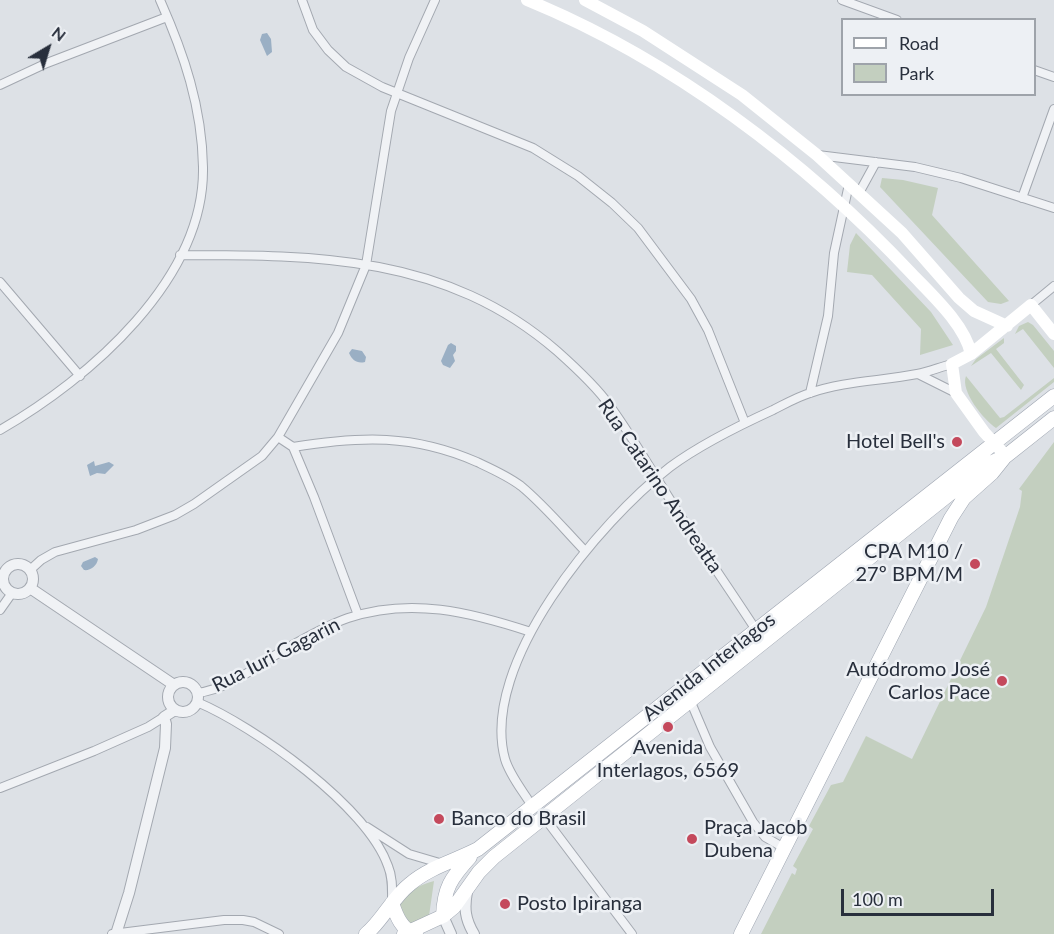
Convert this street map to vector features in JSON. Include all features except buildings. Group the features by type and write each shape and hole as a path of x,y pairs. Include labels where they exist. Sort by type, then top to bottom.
{"main road":[{"path":"527,0 566,16 708,98 793,164 877,237 959,327 969,344 970,354"},
{"path":"585,0 643,31 722,81 817,155 903,233 959,298 974,311 1007,326"},
{"path":"741,934 951,518 964,498 992,473 1006,456 956,393 952,364 970,354 1031,305 1054,334"},
{"name":"Avenida Interlagos","path":"366,934 374,928 409,884 425,873 477,849 1054,396"},
{"name":"Avenida Interlagos","path":"410,933 443,916 494,857 986,465 1006,456 1054,418"},
{"path":"443,916 446,890 456,872 477,849"},
{"path":"392,903 396,914 410,933"}],"street":[{"path":"0,430 39,406 80,376 146,310 169,276 192,228 199,204 203,168 199,114 187,65 160,0"},
{"path":"302,0 313,30 328,50 362,78 532,148 578,176 612,203 638,228 691,299 708,330 745,423"},
{"path":"30,570 55,552 136,530 175,515 253,463 278,437 338,333 366,265 391,111 409,58 435,0"},
{"path":"842,0 892,18"},
{"path":"1,84 47,63 167,17"},
{"path":"1036,70 1054,77"},
{"path":"1022,198 1054,109"},
{"path":"817,155 915,167 961,178 1054,208"},
{"path":"859,193 876,162"},
{"path":"810,393 828,316 834,253 849,184"},
{"name":"Rua Catarino Andreatta","path":"180,255 286,255 416,274 492,305 520,321 572,364 609,404 756,630"},
{"path":"0,282 80,376"},
{"path":"1031,305 1054,286"},
{"path":"532,806 508,769 502,741 501,718 518,661 531,632 568,572 620,514 658,478 697,450 745,423 810,393 854,383 918,374 952,364"},
{"path":"918,374 956,393"},
{"path":"278,437 293,447 358,615"},
{"path":"293,447 362,438 407,441 455,452 519,484 585,551"},
{"path":"18,564 30,570 33,579 30,588 22,594 12,593 5,587 3,567 18,564"},
{"path":"30,588 174,685"},
{"path":"0,610 12,593"},
{"name":"Rua Iuri Gagarin","path":"197,697 219,688 318,631 358,615 405,608 449,609 531,632"},
{"path":"175,710 169,704 168,696 174,685 187,683 197,697 248,729 330,791 363,824 409,854 444,864"},
{"path":"0,788 94,752 148,727 175,710 188,711 197,697"},
{"path":"690,700 711,747 753,822 765,837 784,849"},
{"path":"116,934 129,893 165,748 164,717"},
{"path":"544,817 632,934"},
{"path":"363,824 388,865 392,880 392,903"},
{"path":"467,889 466,918 474,934"},
{"path":"443,916 451,934"},
{"path":"112,934 224,920 254,922 279,934"}],"green space":[{"path":"882,178 938,188 932,215 1009,301 1001,304 988,302 880,187"},
{"path":"856,233 931,312 953,345 920,355 921,329 872,275 847,272 850,245"},
{"path":"1028,322 1054,351 1054,368 1023,329 1015,334 1019,326"},
{"path":"1004,338 1004,343 996,349 1024,385 1021,390 991,353 971,366 976,359"},
{"path":"966,376 1000,418 1054,378 1054,382 996,428 985,419 970,397 966,389"},
{"name":"Autódromo José Carlos Pace","path":"1054,442 1054,934 761,934 792,873 795,875 797,869 793,866 813,829 809,826 831,785 843,782 866,736 912,759 986,607 1020,507 1022,491 1019,489"},
{"path":"434,881 429,916 408,926 398,907 413,890"}],"water":[{"path":"267,33 271,39 272,52 267,56 260,40 262,34"},
{"path":"451,343 456,346 456,351 453,355 455,361 450,368 443,365 441,361"},
{"path":"352,349 362,351 366,357 365,362 357,362 353,359 349,353"},
{"path":"94,461 95,466 109,462 114,465 105,474 97,473 90,476 87,465"},
{"path":"95,557 98,559 95,566 84,570 81,566 83,562"}],"place":[{"name":"Hotel Bell's","path":"957,442"},
{"name":"CPA M10 / 27º BPM/M","path":"975,564"},
{"name":"Autódromo José Carlos Pace","path":"1002,681"},
{"name":"Avenida Interlagos, 6569","path":"668,727"},
{"name":"Banco do Brasil","path":"439,819"},
{"name":"Praça Jacob Dubena","path":"692,839"},
{"name":"Posto Ipiranga","path":"505,904"}]}
